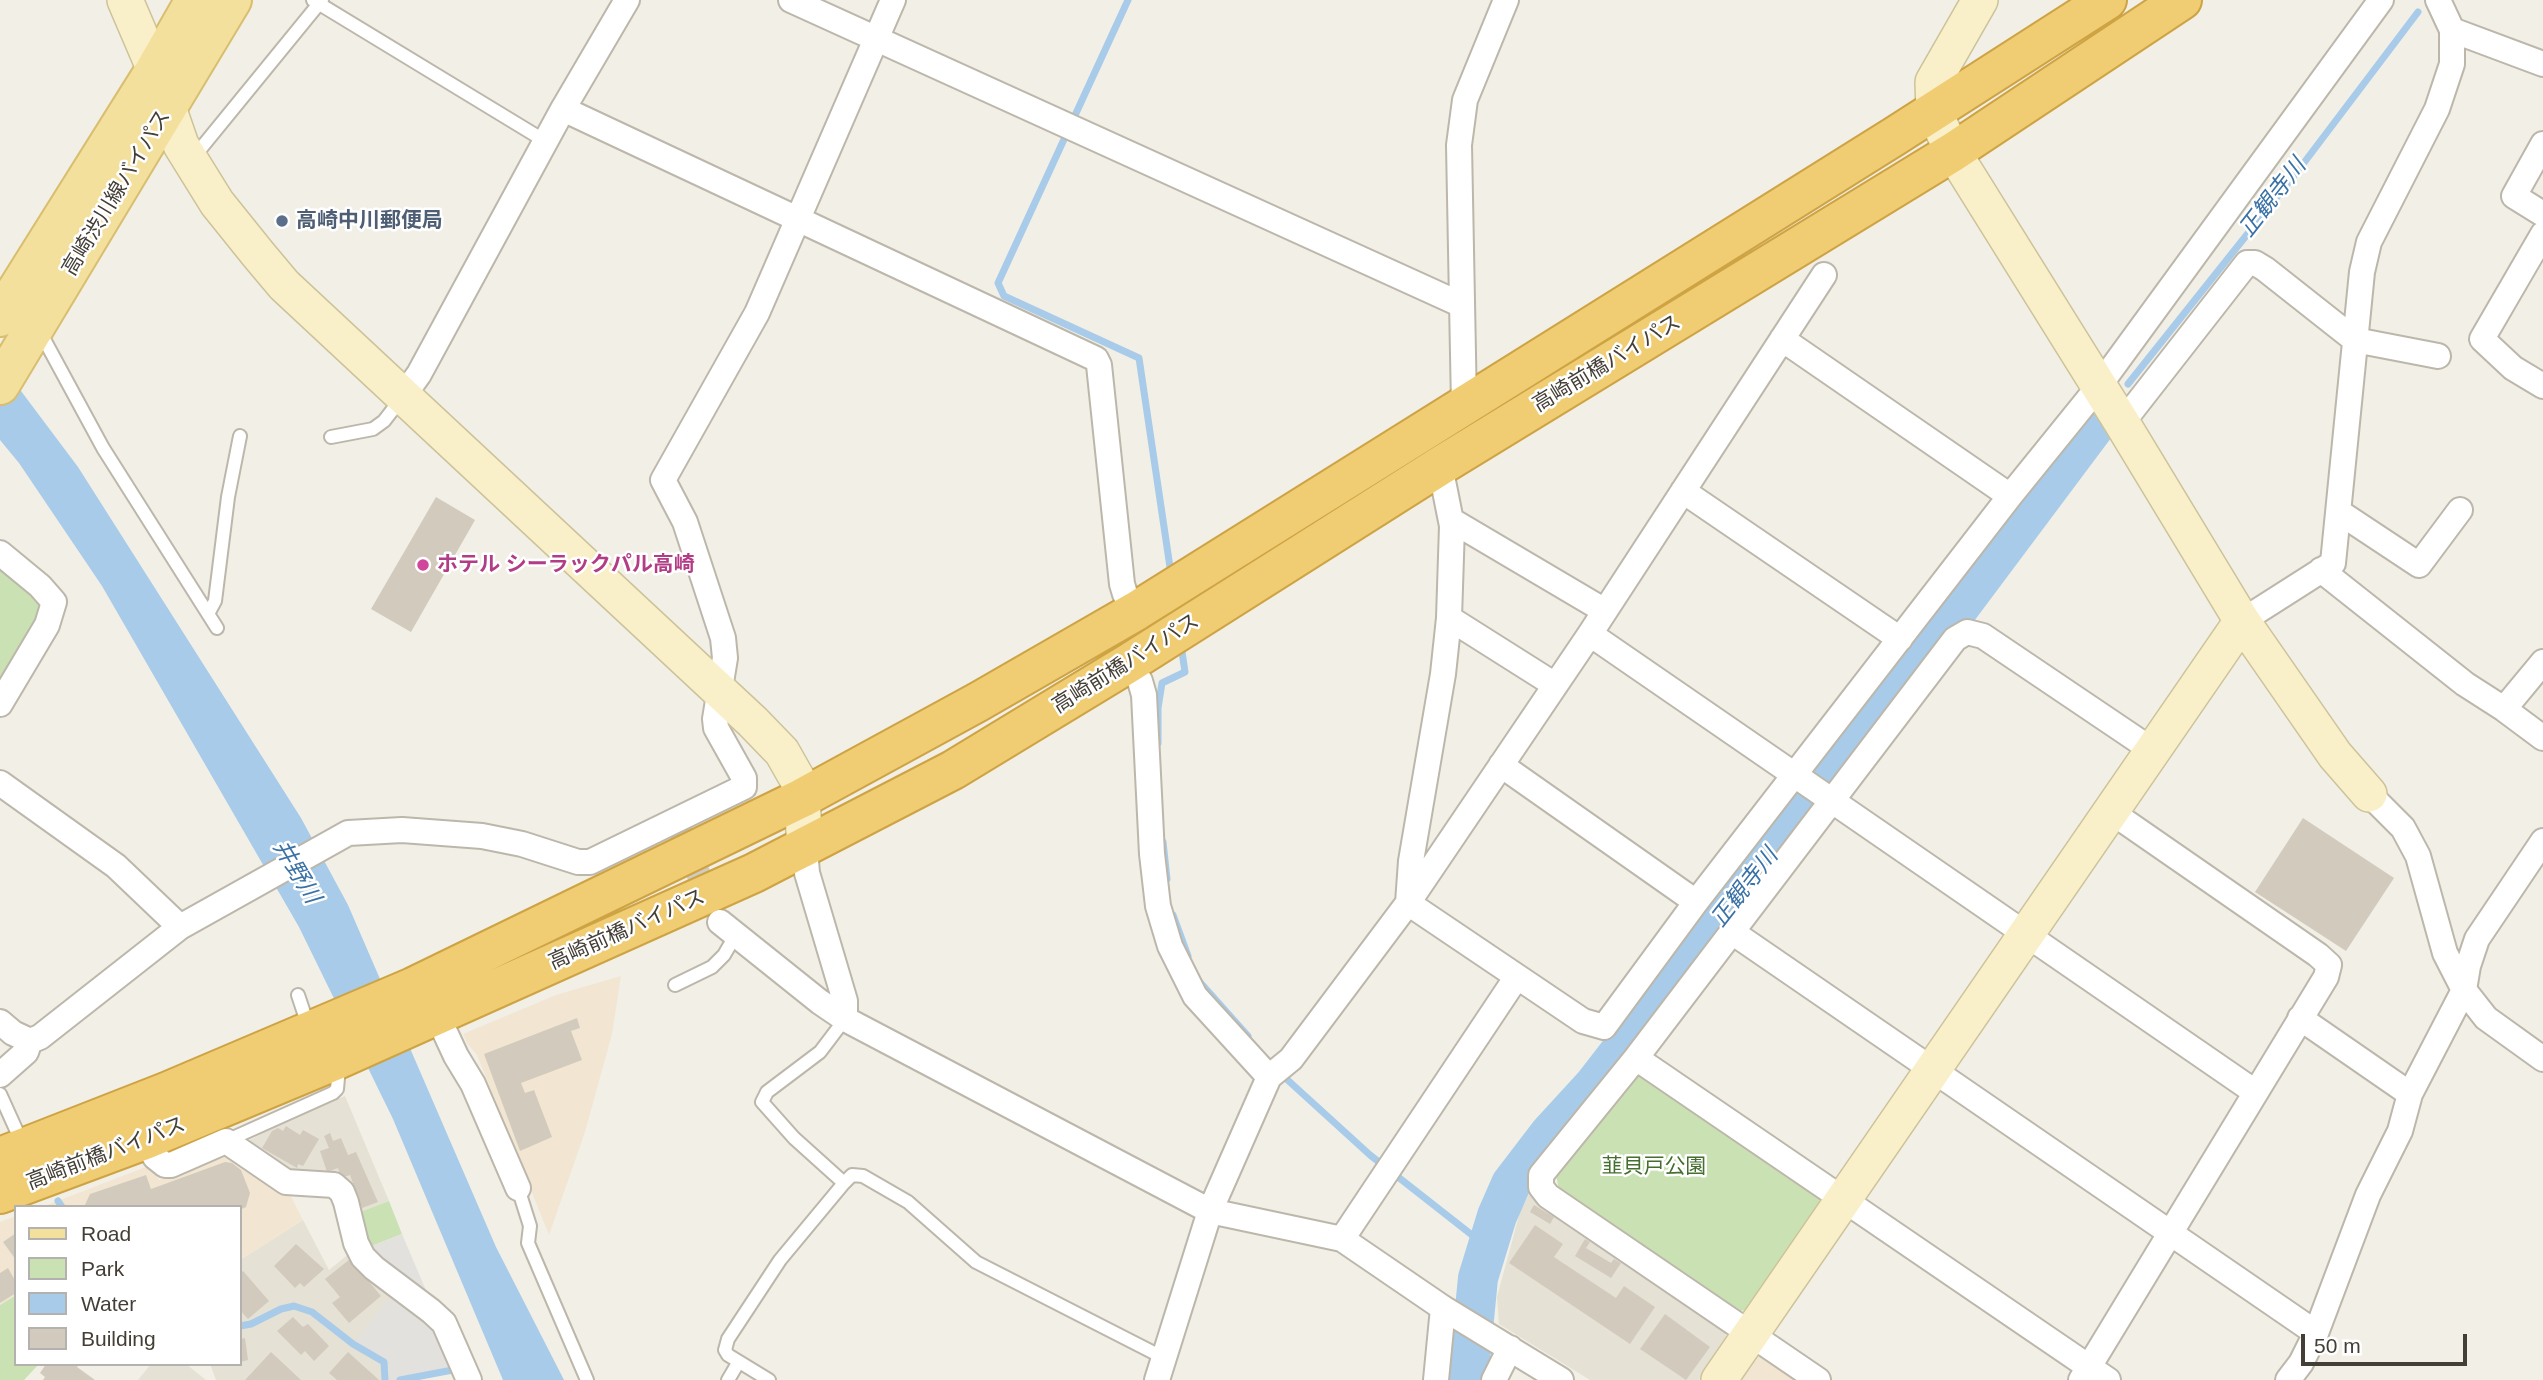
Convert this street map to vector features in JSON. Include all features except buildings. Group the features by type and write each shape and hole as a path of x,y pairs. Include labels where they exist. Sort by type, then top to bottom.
{"highway":[{"name":"高崎前橋バイパス","path":"426,1007 1136,611 1934,112 2107,0"},
{"name":"高崎前橋バイパス","path":"12,1153 324,1039 426,1007 742,879 805,849 953,770 1129,663 1440,466 1953,152 2182,0"},
{"name":"高崎前橋バイパス","path":"0,1194 145,1140 324,1039"}],"main road":[{"name":"高崎渋川線バイパス","path":"0,385 15,325 195,0"},
{"name":"高崎渋川線バイパス","path":"15,325 169,108 232,0"}],"street":[{"path":"125,0 155,70 181,145 217,203 284,285 782,752 799,782 803,798 807,873 845,1001 845,1019"},
{"path":"404,395 419,374 545,141 627,0"},
{"path":"791,0 1462,305"},
{"path":"0,1021 13,1033 30,1041 40,1037 180,927 341,836 367,831 402,830 471,835 522,844 578,862 590,862 678,823 744,787 744,778 716,728 715,719 726,658 723,638 685,522 663,480 750,326 893,0"},
{"path":"1464,406 1459,145 1465,100 1506,0"},
{"path":"1980,0 1933,82 1934,112 1953,152 2242,621 2334,755 2403,828 2418,856 2445,953 2464,990 2486,1018 2543,1059"},
{"path":"1408,903 1583,1021 1604,1027 1696,902 1798,779 1900,639 2099,386 2381,0"},
{"path":"1719,1380 2242,621 2333,563 2362,272 2369,242 2437,109 2452,64 2452,30 2438,0"},
{"path":"2452,30 2543,64"},
{"path":"563,109 1096,359 1099,365 1122,584 1136,611"},
{"path":"2543,144 2514,196 2543,214"},
{"path":"2543,234 2482,340 2513,369 2543,386"},
{"path":"2122,423 2247,263 2255,263 2265,269 2355,340 2438,356"},
{"path":"1161,1369 1210,1211 1269,1077 1289,1060 1408,903 1590,634 1824,275"},
{"path":"1782,339 2010,496"},
{"path":"1408,903 1411,862 1443,674 1449,618 1451,520 1440,466"},
{"path":"1684,491 1900,639"},
{"path":"2339,512 2419,565 2460,510"},
{"path":"1451,520 1605,611"},
{"path":"0,553 40,586 54,602 47,625 0,704"},
{"path":"2322,570 2465,684 2543,738"},
{"path":"1449,618 1555,685"},
{"path":"1818,1380 1548,1196 1541,1187 1541,1175 1636,1058 1829,799 1955,639 1967,632 1983,636 2152,750"},
{"path":"1590,634 2255,1092"},
{"path":"2504,709 2543,662"},
{"path":"1129,663 1140,681 1144,695 1152,854 1158,906 1170,946 1195,996 1269,1077"},
{"path":"1501,765 1696,902"},
{"path":"0,783 116,866 180,927"},
{"path":"1636,1058 2092,1376 2169,1234 2326,977 2329,965 2110,811"},
{"path":"2288,1380 2301,1363 2316,1333 2368,1195 2400,1131 2410,1094 2464,990 2477,939 2543,841"},
{"path":"728,929 845,1019 1210,1211 1342,1239 1450,1312 1561,1380"},
{"path":"1732,932 2316,1333"},
{"path":"1342,1239 1517,978"},
{"path":"426,1007 473,1084 518,1188"},
{"path":"2300,1018 2410,1094"},
{"path":"0,1075 26,1052 30,1041"},
{"path":"145,1140 155,1157 164,1165 172,1165 226,1141 286,1182 326,1182 334,1185 342,1192 356,1243 363,1257 432,1311 444,1324 469,1380"},
{"path":"1436,1380 1450,1312"},
{"path":"1494,1380 1501,1343"}],"lane":[{"path":"190,161 318,1 545,141"},
{"path":"15,325 45,341 103,448 217,628"},
{"path":"331,438 373,429 384,421 404,395"},
{"path":"208,614 215,601 228,497 240,436"},
{"path":"675,985 712,967 724,955 728,929"},
{"path":"226,1141 337,1089 338,1082 324,1039 298,995"},
{"path":"844,1183 794,1138 762,1102 767,1092 820,1052 845,1019"},
{"path":"0,1094 12,1153"},
{"path":"769,1380 738,1363 725,1350 734,1327 780,1259 852,1175 863,1176 908,1202 975,1262 1161,1369"},
{"path":"518,1188 530,1226 528,1243 587,1380"},
{"path":"728,1380 738,1363"}],"shaded area":[{"path":"621,976 612,1034 585,1132 549,1235 477,1055 463,1034 556,995"},
{"path":"345,1096 389,1201 355,1214 347,1186 293,1177 243,1144 290,1118"},
{"path":"227,1156 287,1189 303,1220 242,1259 242,1205 47,1205 151,1165 159,1180"},
{"path":"1529,1194 1722,1325 1727,1338 1699,1380 1590,1380 1499,1324 1497,1297 1520,1212"},
{"path":"14,1217 14,1296 0,1305 0,1222"},
{"path":"303,1220 329,1270 350,1253 395,1292 384,1362 385,1380 216,1380 211,1366 242,1366 242,1259"},
{"path":"402,1234 431,1302 364,1249"},
{"path":"395,1292 438,1322 458,1369 400,1380 385,1380 384,1362 353,1344"},
{"path":"1764,1356 1799,1380 1736,1380 1751,1357"},
{"path":"149,1366 188,1366 206,1380 138,1380"}],"green space":[{"path":"0,566 44,605 0,692"},
{"name":"韮貝戸公園","path":"1647,1075 1818,1192 1820,1204 1750,1310 1737,1311 1559,1191 1556,1174 1631,1077"},
{"path":"389,1201 402,1234 364,1249 355,1214"},
{"path":"14,1296 14,1366 37,1366 24,1380 0,1380 0,1305"}],"water":[{"name":"井野川","path":"0,363 78,467 301,818 348,905 496,1247 564,1380 503,1380 393,1119 299,927 102,586 19,463 0,440"}],"waterway":[{"path":"1128,0 998,283 1004,296 1139,358 1171,574"},
{"name":"正観寺川","path":"2128,384 2300,168 2418,12"},
{"name":"正観寺川","path":"1468,1380 1478,1278 1497,1216 1511,1184 1550,1133 1594,1085 1831,779 2095,426"},
{"path":"1158,743 1158,708 1162,683 1185,672 1181,645"},
{"path":"1163,842 1167,879"},
{"path":"1173,915 1188,956"},
{"path":"1198,980 1248,1036"},
{"path":"1281,1074 1370,1155 1486,1246"},
{"path":"58,1201 61,1205"},
{"path":"242,1326 294,1306 312,1312 353,1344 384,1362 385,1380"},
{"path":"400,1380 458,1369"}],"tunnel":[{"path":"679,828 712,906"}],"place":[{"name":"高崎中川郵便局","path":"282,221"},
{"name":"ホテル シーラックパル高崎","path":"423,565"}]}
